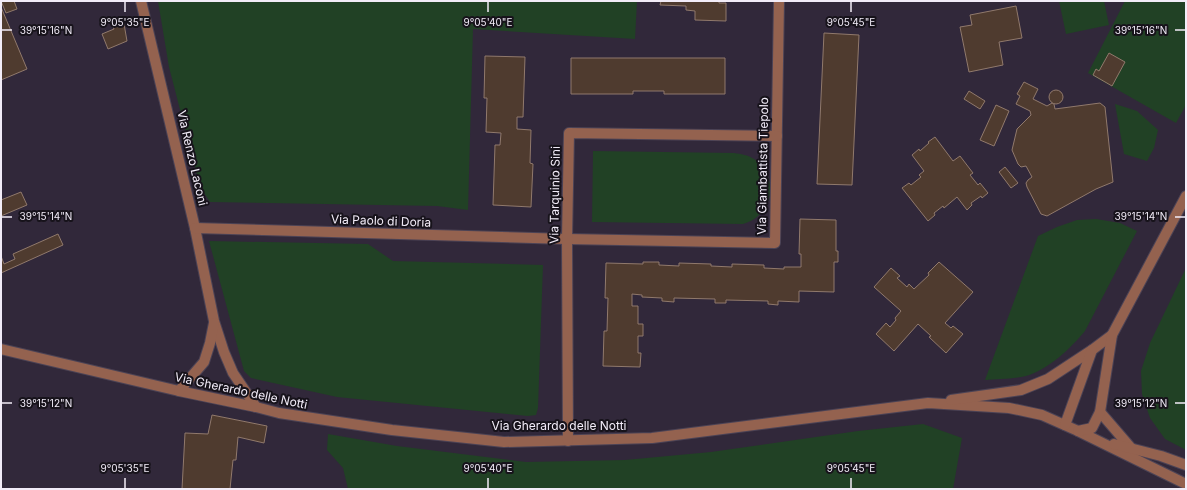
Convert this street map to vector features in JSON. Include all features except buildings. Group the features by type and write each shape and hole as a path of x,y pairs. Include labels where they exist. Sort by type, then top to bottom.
{"street":[{"name":"Via Renzo Laconi","path":"141,1 195,228 214,321 224,352 233,373 256,407"},
{"name":"Via Giambattista Tiepolo","path":"567,239 775,243 778,1"},
{"name":"Via Tarquinio Sini","path":"568,441 567,239 569,133 777,136"},
{"path":"1078,431 1092,428 1100,412 1112,335 1186,196"},
{"name":"Via Paolo di Doria","path":"195,228 567,239"},
{"name":"Via Renzo Laconi","path":"179,392 204,362 210,344 214,321"},
{"path":"928,403 1022,390 1048,379 1112,335"},
{"name":"Via Gherardo delle Notti","path":"1,349 179,392 279,413 392,430 504,442 652,438 928,403 1009,408 1042,415 1095,439 1186,484"},
{"path":"1064,425 1092,350"},
{"path":"1100,412 1131,448"},
{"name":"Via Gherardo delle Notti","path":"1095,439 1161,456 1186,466"}],"green space":[{"path":"158,1 637,1 635,39 473,29 468,210 437,206 210,202 200,187 169,67"},
{"path":"1059,1 1104,1 1109,25 1066,34"},
{"path":"1125,1 1186,1 1186,105 1176,123 1088,73"},
{"path":"1115,104 1137,111 1158,130 1154,148 1147,161 1124,154"},
{"path":"593,151 734,153 744,155 754,159 765,171 770,186 768,202 757,217 743,224 592,222"},
{"path":"1096,219 1120,223 1137,231 1085,331 1058,358 1043,369 1026,376 1016,378 985,380 1038,236 1077,220"},
{"path":"209,241 368,244 393,261 543,265 538,408 536,415 528,416 337,397 251,378 244,371"},
{"path":"1186,268 1186,450 1165,439 1150,418 1142,394 1141,371 1150,343"},
{"path":"923,424 962,438 953,489 348,489 343,468 327,450 328,434 397,446 526,462 625,460 711,452 858,431"}]}
